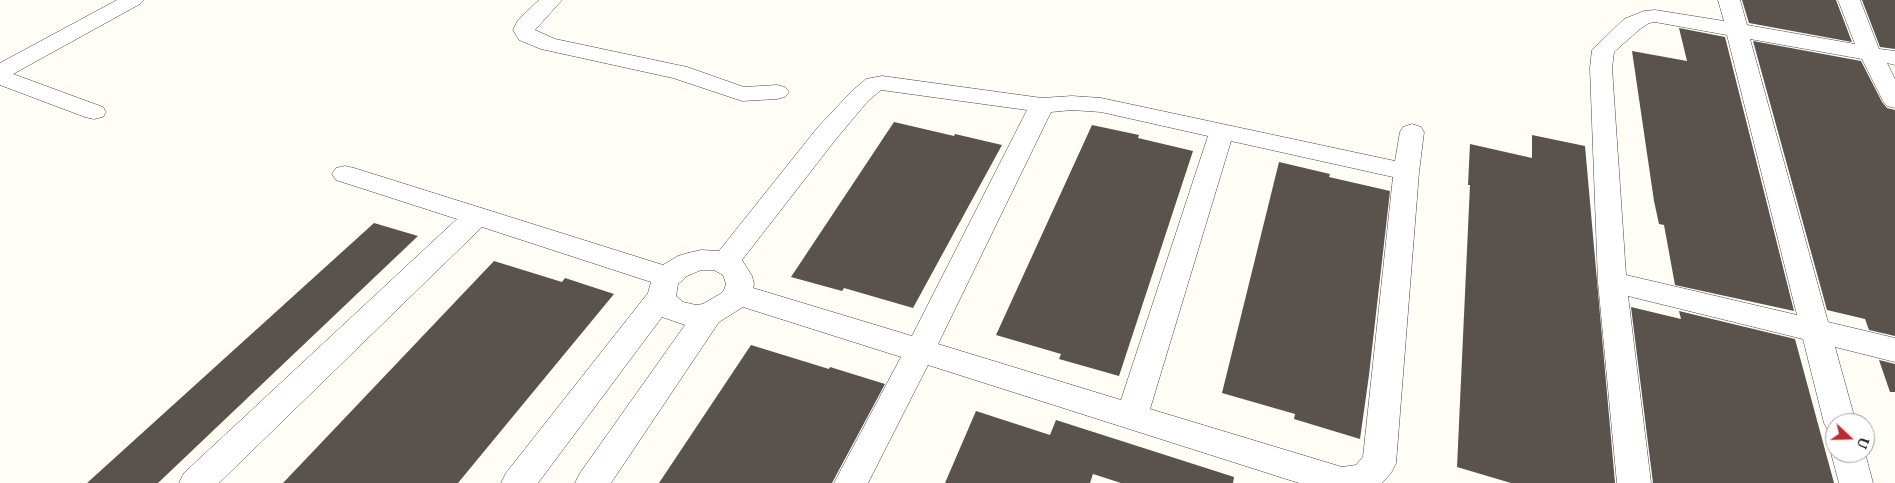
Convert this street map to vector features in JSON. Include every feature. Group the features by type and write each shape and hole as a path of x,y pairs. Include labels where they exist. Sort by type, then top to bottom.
{"street":[{"path":"0,72 134,0"},
{"path":"551,0 526,25 524,30 527,35 549,44 679,72 742,94 777,92"},
{"path":"1728,0 1837,413"},
{"path":"1849,0 1870,53 1895,101"},
{"path":"1634,483 1612,282 1600,68 1603,50 1632,24 1644,17 1655,16 1895,58"},
{"path":"0,78 94,112"},
{"path":"725,263 827,133 860,96 874,84 882,82 1042,105 1072,103 1101,105 1406,172"},
{"path":"851,483 919,352 1042,105"},
{"path":"1131,417 1222,131"},
{"path":"737,294 1342,482 1366,478 1379,463 1406,172 1412,132"},
{"path":"345,174 478,215 666,286"},
{"path":"196,483 478,215"},
{"path":"518,483 677,269 688,263 714,260 725,263 733,268 740,284 737,294 730,302 709,314 696,316 674,311 666,304 666,286"},
{"path":"1612,282 1895,350"},
{"path":"592,483 709,314"},
{"path":"1851,463 1856,483"}],"building":[{"path":"1742,0 1836,0 1852,42 1749,23"},
{"path":"1862,0 1895,0 1895,49 1880,47"},
{"path":"1679,28 1725,37 1794,311 1675,285 1664,225 1659,224 1654,201 1632,51 1687,61"},
{"path":"1753,41 1861,61 1882,102 1887,108 1895,110 1895,336 1869,330 1865,319 1827,310"},
{"path":"894,122 1002,145 913,308 844,288 842,291 791,277"},
{"path":"1092,125 1139,135 1138,138 1193,151 1119,376 1059,359 1061,354 996,335"},
{"path":"1532,135 1585,146 1615,483 1511,483 1457,467 1470,185 1468,185 1470,144 1532,158"},
{"path":"1279,162 1330,174 1329,177 1390,191 1360,439 1294,419 1295,414 1222,393"},
{"path":"374,223 418,236 158,483 87,483"},
{"path":"494,261 562,282 565,278 614,294 458,483 283,483"},
{"path":"1631,307 1681,319 1679,311 1795,339 1825,450 1825,463 1829,463 1834,483 1653,483"},
{"path":"751,345 885,384 832,483 659,483"},
{"path":"1879,360 1895,364 1895,392 1890,392"},
{"path":"976,411 1050,435 1056,420 1234,477 1233,483 1121,483 1093,474 1090,483 945,483"}]}
